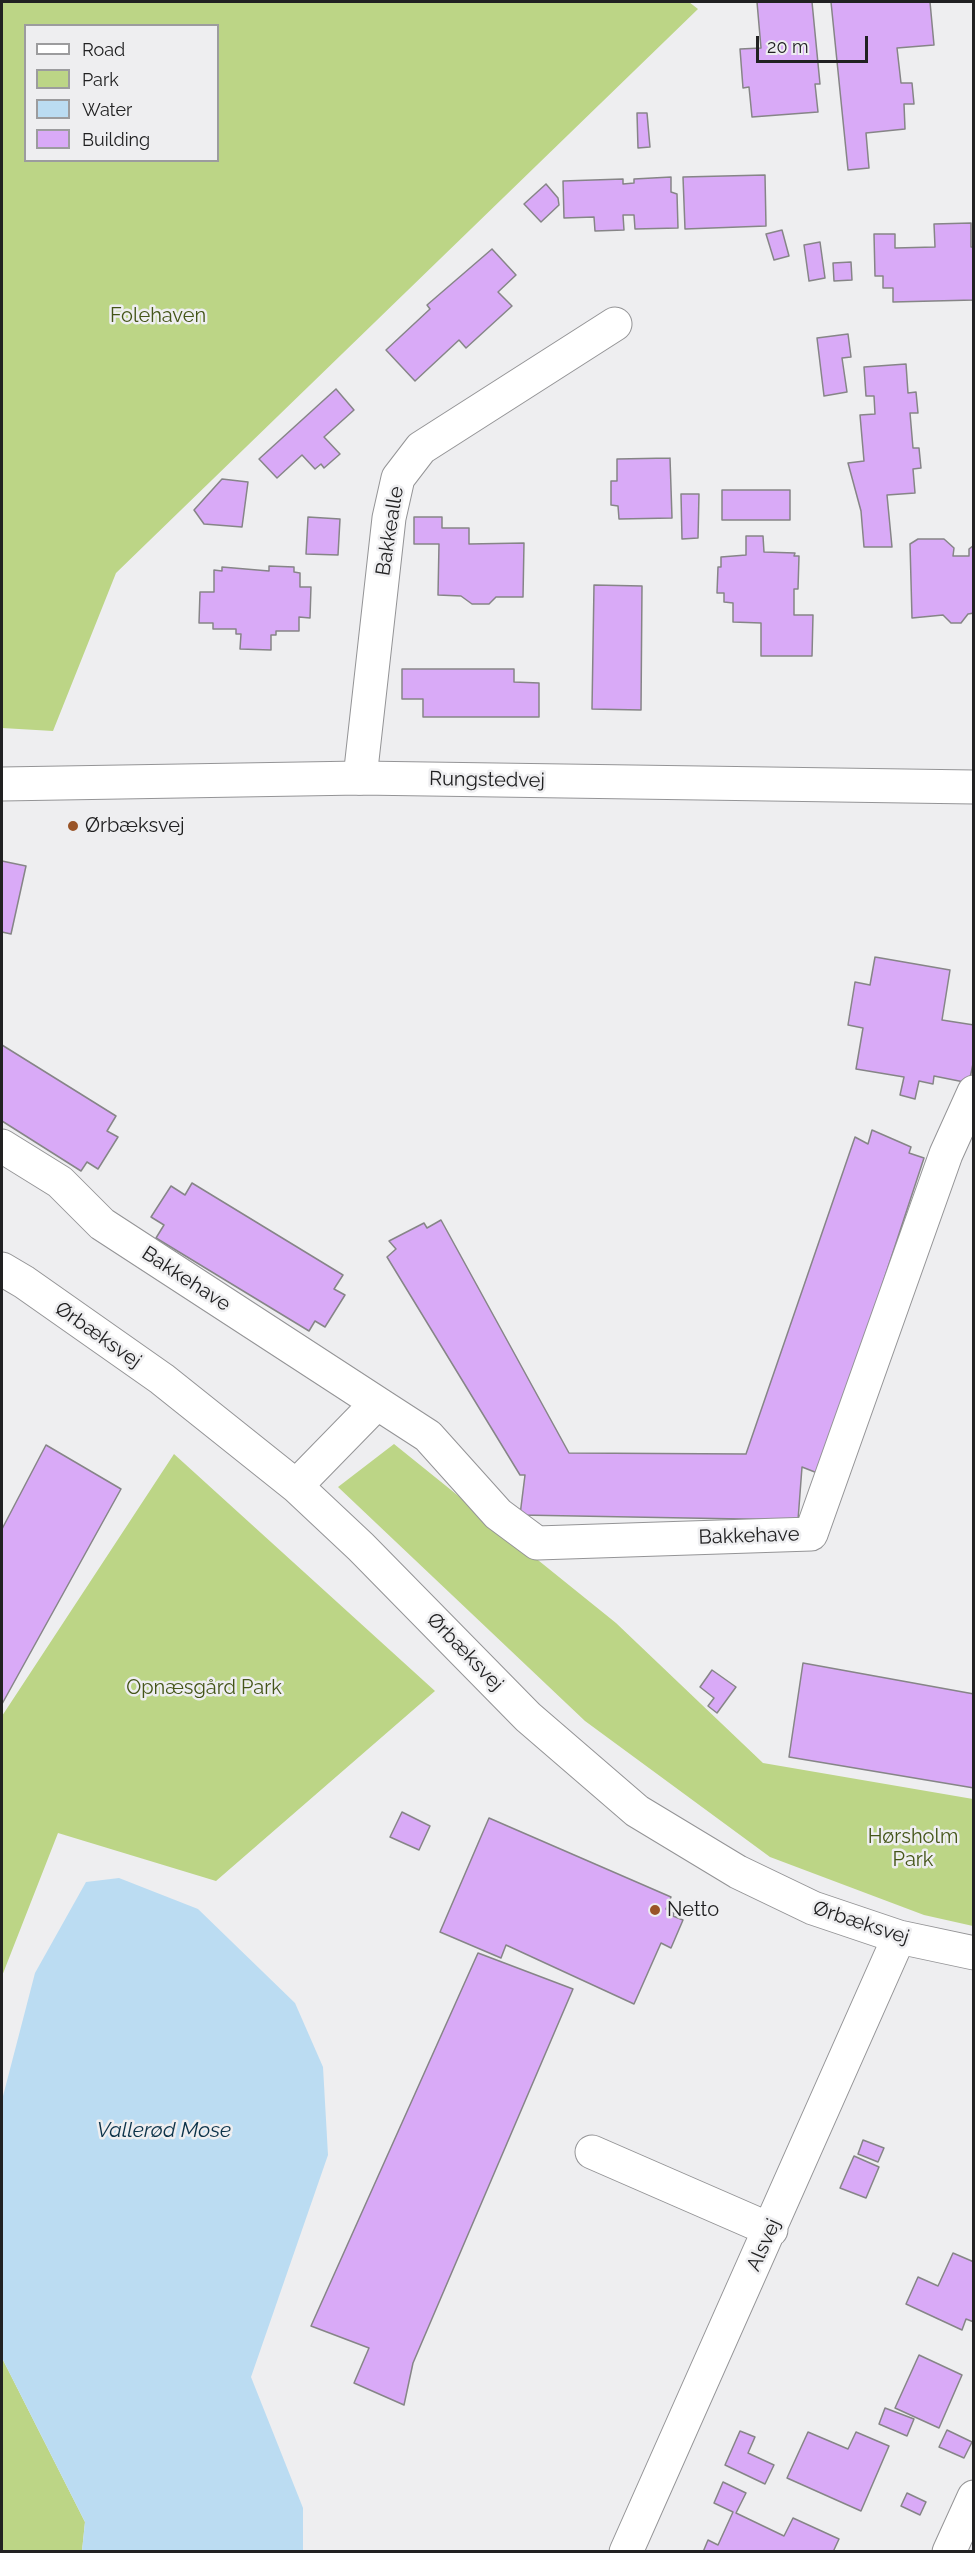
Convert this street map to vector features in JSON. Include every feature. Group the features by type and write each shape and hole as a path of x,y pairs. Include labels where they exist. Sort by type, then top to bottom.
{"street":[{"name":"Bakkealle","path":"360,778 389,518 398,478 421,448 615,324"},
{"name":"Rungstedvej","path":"2,784 360,778 974,787"},
{"name":"Bakkehave","path":"2,1146 60,1182 102,1224 428,1436 498,1514 537,1543 811,1534 946,1154 974,1092"},
{"name":"Ørbæksvej","path":"2,1269 162,1379 296,1486 361,1547 528,1717 637,1811 738,1872 813,1908 899,1937 974,1953"},
{"path":"296,1486 377,1403"},
{"name":"Alsvej","path":"626,2552 771,2230 899,1937"},
{"path":"592,2152 771,2230"},
{"path":"949,2552 974,2497"}],"green space":[{"name":"Folehaven","path":"2,2 689,2 698,9 116,573 53,731 2,728"},
{"name":"Hørsholm Park","path":"394,1444 616,1623 763,1763 973,1799 973,1926 924,1915 770,1857 585,1721 338,1487"},
{"name":"Opnæsgård Park","path":"174,1454 435,1691 216,1881 58,1833 2,1976 2,1716"},
{"path":"2,2358 85,2522 82,2551 2,2551"}],"water":[{"name":"Vallerød Mose","path":"119,1878 198,1909 295,2003 323,2067 328,2155 251,2377 303,2508 303,2551 82,2551 85,2522 2,2358 2,2100 35,1973 86,1882"}],"building":[{"path":"757,2 812,2 820,84 815,84 818,112 752,117 749,87 743,88 740,49 761,48"},
{"path":"831,2 930,2 934,45 897,48 901,83 912,83 914,104 904,104 905,129 866,133 869,168 848,170"},
{"path":"637,113 647,113 650,147 638,148"},
{"path":"765,175 766,226 685,229 683,177"},
{"path":"671,177 671,192 677,194 678,228 635,229 634,215 623,215 624,230 595,231 594,217 564,218 563,181 623,179 623,184 634,183 634,179"},
{"path":"546,184 558,198 559,205 541,222 524,204"},
{"path":"971,223 971,247 974,247 974,300 893,302 893,288 883,288 883,276 875,276 874,234 895,234 895,248 935,247 934,224"},
{"path":"782,230 789,256 774,260 766,234"},
{"path":"820,242 825,278 809,281 804,245"},
{"path":"492,249 516,275 498,292 512,306 466,348 459,340 415,381 386,350 430,309 427,305"},
{"path":"851,262 852,280 834,281 833,263"},
{"path":"848,334 851,357 842,358 847,392 824,396 817,338"},
{"path":"906,364 908,393 916,392 918,413 910,413 913,448 919,448 921,468 913,469 915,493 887,495 892,547 864,547 861,511 848,463 864,461 860,415 875,414 874,396 866,396 864,367"},
{"path":"336,389 354,410 324,437 340,454 324,468 321,464 315,469 302,455 277,478 259,459"},
{"path":"670,458 672,518 619,519 618,506 611,505 611,481 617,481 617,459"},
{"path":"222,479 248,482 242,527 204,524 194,510"},
{"path":"722,490 790,490 790,520 722,520"},
{"path":"681,494 699,494 698,538 682,539"},
{"path":"308,517 340,519 338,555 306,554"},
{"path":"414,517 442,517 442,528 469,528 469,544 524,543 523,597 496,597 489,604 472,604 461,596 438,595 439,544 414,544"},
{"path":"746,536 763,536 764,552 795,553 794,556 799,556 798,589 794,589 794,615 813,615 812,656 761,656 761,623 733,622 733,603 724,602 724,593 717,593 718,567 721,567 721,557 746,555"},
{"path":"918,539 944,539 954,548 953,556 969,556 969,549 974,545 974,613 968,614 961,623 951,623 943,615 912,618 910,544"},
{"path":"269,566 294,567 294,572 300,573 300,587 311,587 310,618 299,617 299,631 276,631 276,635 271,635 271,650 240,649 241,634 236,634 236,629 213,629 213,623 199,623 200,592 214,592 214,570 222,571 222,567 269,571"},
{"path":"594,585 642,586 641,710 592,709"},
{"path":"402,669 514,669 514,682 539,683 539,717 423,717 423,699 402,699"},
{"path":"2,861 26,866 11,934 2,932"},
{"path":"875,957 950,970 942,1020 974,1025 974,1059 969,1083 934,1076 933,1084 919,1081 915,1099 900,1095 904,1077 856,1069 863,1028 848,1025 855,982 870,985"},
{"path":"2,1045 116,1116 107,1131 118,1137 98,1169 87,1162 81,1171 2,1121"},
{"path":"872,1130 911,1147 909,1153 924,1158 820,1474 802,1467 798,1520 520,1515 525,1475 520,1475 387,1257 396,1249 389,1241 424,1223 427,1228 441,1220 569,1453 746,1454 855,1137 868,1144"},
{"path":"192,1183 343,1275 334,1289 345,1295 325,1327 315,1321 309,1331 156,1238 164,1225 151,1217 171,1186 185,1195"},
{"path":"46,1445 121,1489 2,1704 2,1529"},
{"path":"803,1663 974,1694 974,1788 789,1757"},
{"path":"712,1670 736,1687 717,1713 708,1706 714,1698 700,1687"},
{"path":"402,1812 430,1826 419,1850 390,1837"},
{"path":"489,1818 671,1897 666,1909 674,1913 673,1916 683,1920 671,1948 661,1943 634,2004 506,1945 501,1958 440,1932"},
{"path":"478,1953 573,1989 413,2363 404,2405 354,2383 369,2348 311,2326"},
{"path":"863,2140 884,2148 878,2162 858,2154"},
{"path":"854,2156 879,2167 866,2198 840,2188"},
{"path":"953,2253 974,2262 974,2322 966,2319 962,2330 906,2304 918,2277 938,2286"},
{"path":"919,2355 962,2375 939,2428 895,2408"},
{"path":"885,2408 914,2419 907,2436 879,2424"},
{"path":"947,2430 972,2442 964,2458 939,2447"},
{"path":"740,2431 755,2437 748,2453 774,2465 765,2484 725,2465"},
{"path":"808,2432 848,2449 856,2432 889,2446 861,2511 787,2478"},
{"path":"723,2482 746,2493 736,2513 784,2536 793,2518 839,2539 833,2552 703,2552 708,2540 718,2545 733,2512 714,2503"},
{"path":"907,2493 926,2502 920,2515 901,2506"}],"place":[{"name":"Ørbæksvej","path":"73,826"},
{"name":"Netto","path":"655,1910"}]}
